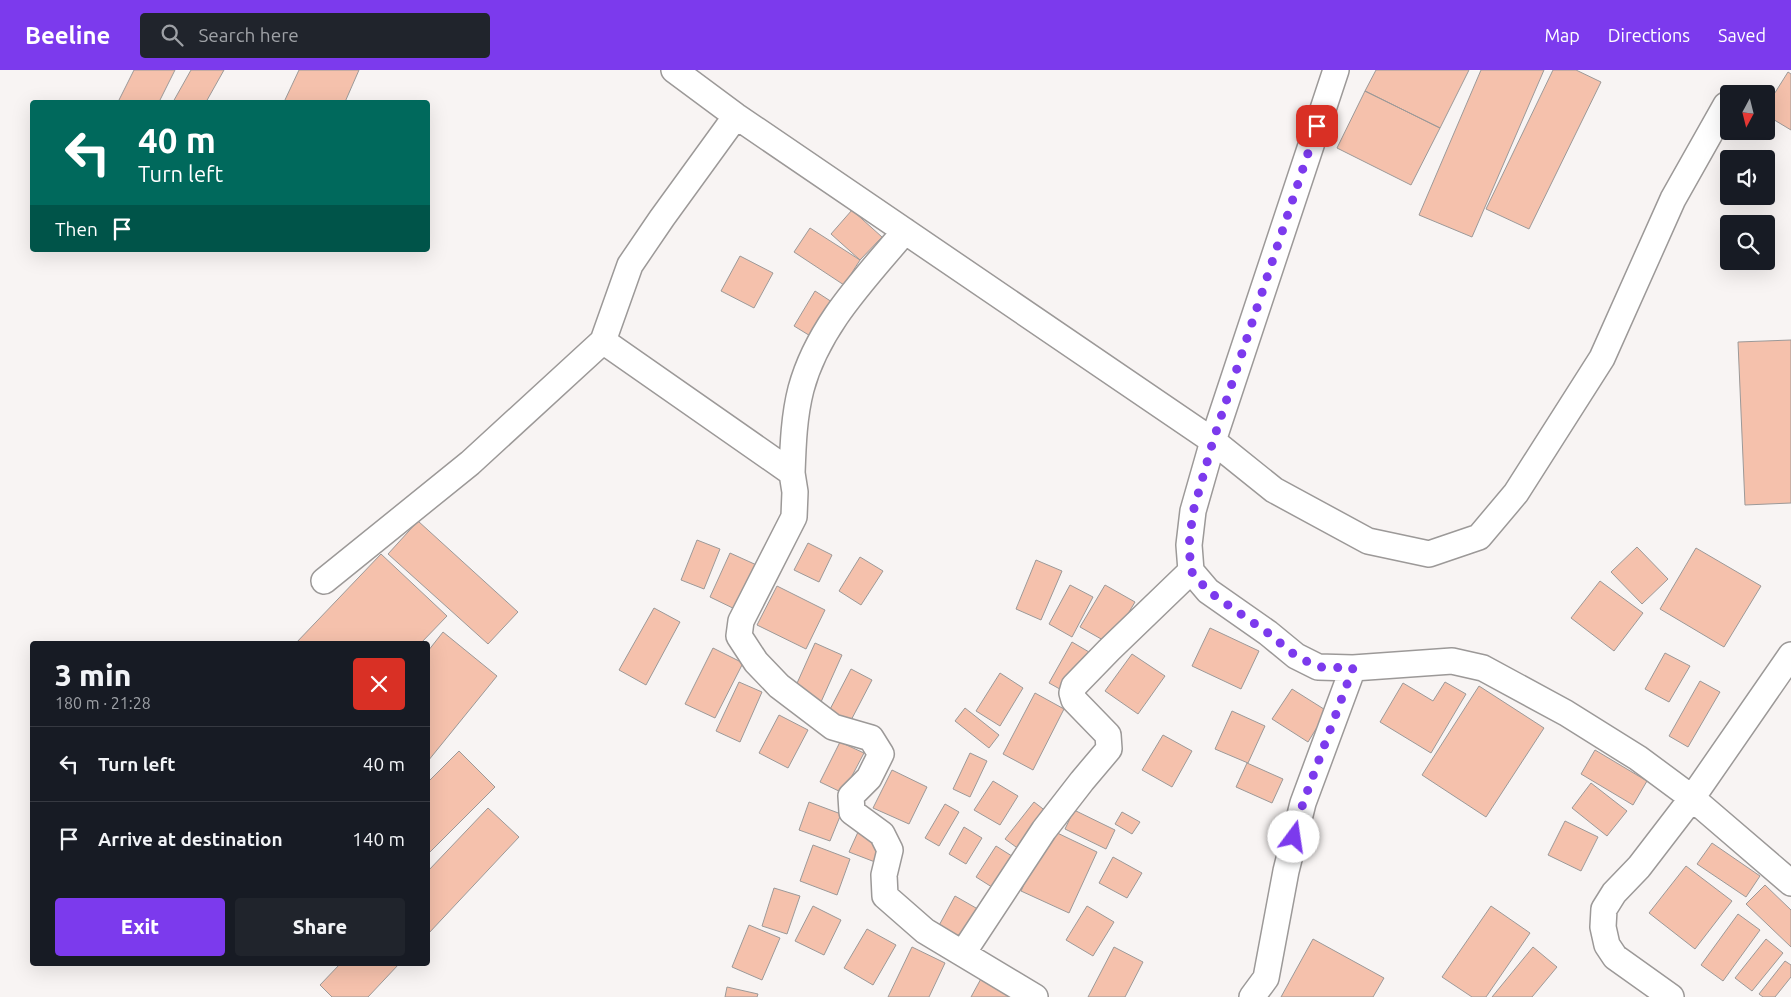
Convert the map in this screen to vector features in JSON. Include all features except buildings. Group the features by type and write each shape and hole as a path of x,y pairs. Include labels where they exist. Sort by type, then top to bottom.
{"street":[{"path":"674,70 736,116 1213,441 1274,490 1368,542 1429,554 1479,537 1516,493 1602,358 1673,199 1720,117"},
{"path":"1336,70 1213,441 1193,512 1189,545 1191,571 1208,591 1268,633 1296,656 1318,667 1353,668 1452,661 1483,668 1566,713 1638,758 1692,798 1791,883"},
{"path":"324,581 470,463 603,341 630,265 736,116"},
{"path":"905,231 830,322 813,357 801,390 794,436 792,473 795,492 794,517 741,621 739,636 756,662 779,686 833,727 871,738 881,754 869,778 851,796 852,812 882,834 890,850 884,875 885,896 925,931 1035,997"},
{"path":"603,341 792,473"},
{"path":"963,953 1044,830 1109,749 1108,735 1074,700 1072,693 1074,686 1191,571"},
{"path":"1671,997 1614,957 1607,945 1603,927 1604,909 1614,893 1639,867 1692,798 1791,655"},
{"path":"1252,997 1266,978 1286,871 1303,803 1353,668"}],"route":[{"path":"1294,837 1303,803 1353,668 1318,667 1296,656 1268,633 1208,591 1191,571 1189,545 1193,512 1213,441 1317,126"}]}
